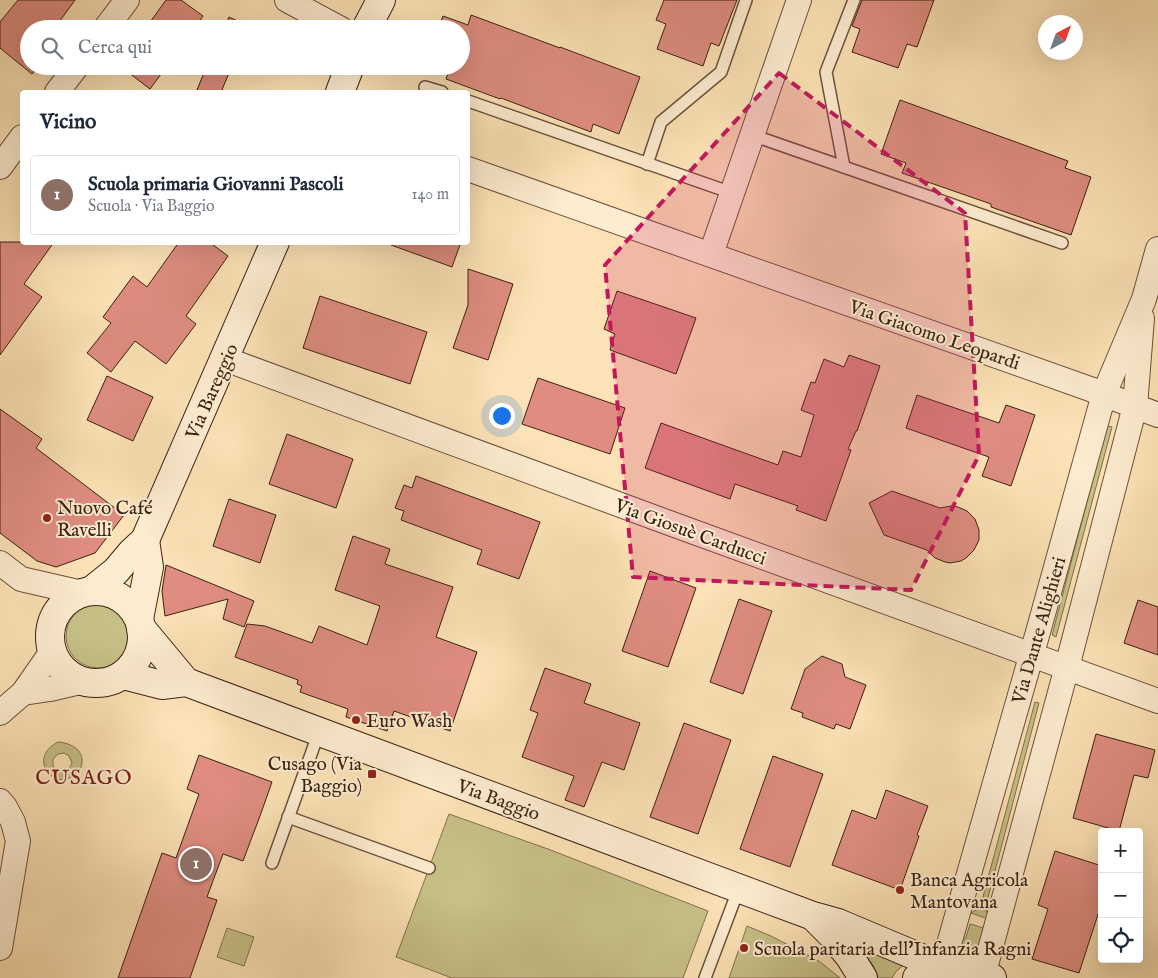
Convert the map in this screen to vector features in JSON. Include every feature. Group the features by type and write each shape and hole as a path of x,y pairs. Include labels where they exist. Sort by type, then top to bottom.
{"street":[{"path":"112,20 127,0"},
{"path":"287,0 325,20"},
{"path":"366,20 369,0"},
{"path":"370,20 381,0"},
{"path":"711,254 799,0"},
{"path":"59,90 70,75"},
{"path":"341,90 347,75"},
{"path":"0,167 20,141"},
{"name":"Via Giacomo Leopardi","path":"470,170 1104,394 1158,415"},
{"name":"Via Bareggio","path":"87,592 116,571 145,540 275,245"},
{"name":"Via Dante Alighieri","path":"933,970 1032,655 1104,394 1144,299 1158,249"},
{"name":"Via Dante Alighieri","path":"988,975 1135,406 1144,299"},
{"name":"Via Giosuè Carducci","path":"225,359 1158,701"},
{"path":"140,623 149,567 145,540"},
{"path":"0,563 21,579 87,592 106,592 120,598 133,608 140,623 143,638 139,654 133,665 123,675 110,681 95,683 72,676 56,658 53,650 50,635 57,612 68,600 87,592"},
{"name":"Via Baggio","path":"140,623 186,682"},
{"path":"0,713 23,693 53,650"},
{"name":"Via Baggio","path":"123,675 162,685 186,682 812,916 838,923 933,970 964,965 988,975"},
{"path":"23,693 84,681"},
{"path":"0,801 13,822 18,841 0,948"},
{"name":"Via Baggio","path":"812,916 832,935 850,957 863,978"}],"lane":[{"path":"647,164 661,122 721,72 746,0"},
{"path":"844,167 826,72 854,0"},
{"path":"425,87 435,90"},
{"path":"470,103 732,193"},
{"path":"752,134 1062,243"},
{"path":"272,863 319,732"},
{"path":"288,818 429,868"},
{"path":"705,978 739,888"}],"highlighted area":[{"path":"779,73 965,213 979,455 911,590 633,577 605,265"}],"shaded area":[{"path":"1107,426 1112,427 1056,637 1052,635"},
{"path":"98,604 116,610 124,618 130,636 124,654 116,662 98,668 80,662 72,654 66,636 72,618 80,610"},
{"path":"1035,702 1039,703 985,909 991,920 971,913 980,908"},
{"path":"58,742 73,746 80,752 81,767 70,778 63,780 50,775 44,762 49,748","holes":["64,753 69,756 72,763 70,767 64,771 57,771 53,766 53,759 58,754"]},
{"path":"449,814 548,849 708,911 683,978 452,978 396,957"},
{"path":"970,924 987,929 982,952 959,945 966,937"},
{"path":"747,926 819,961 840,978 729,978"},
{"path":"227,928 254,937 244,966 217,957"},
{"path":"847,931 906,962 892,978 878,978 873,965"}],"building":[{"path":"18,0 75,0 61,20 20,20 20,64 0,48 0,22"},
{"path":"166,0 181,0 203,16 200,20 152,20"},
{"path":"664,0 737,0 719,46 711,43 703,66 657,49 666,24 656,20"},
{"path":"862,0 934,0 917,47 907,44 898,68 852,52 860,29 852,26"},
{"path":"471,15 640,77 619,134 593,124 591,132 446,79 448,75 470,75"},
{"path":"443,16 454,20 441,20"},
{"path":"132,75 160,75 150,89"},
{"path":"203,75 228,75 222,90 197,90"},
{"path":"900,100 1068,161 1065,168 1091,177 1071,235 991,207 991,204 902,173 906,163 881,154"},
{"path":"0,242 20,242 20,245 52,245 24,284 42,297 0,355"},
{"path":"177,245 213,245 228,256 186,316 196,324 166,364 135,341 111,372 87,353 111,323 103,317 133,276 147,287"},
{"path":"391,245 460,245 452,267"},
{"path":"468,269 513,284 488,360 453,348 468,305"},
{"path":"617,291 696,318 676,374 610,350 615,334 604,329"},
{"path":"320,296 427,332 410,384 303,348"},
{"path":"849,355 880,366 857,431 848,449 851,450 826,521 796,510 798,506 735,484 730,499 645,468 661,423 778,465 783,451 801,457 814,415 801,410 811,382 815,383 824,359 844,367"},
{"path":"107,376 153,397 133,441 87,420"},
{"path":"538,378 625,408 610,454 522,424"},
{"path":"917,395 999,423 1006,405 1035,415 1011,486 982,476 989,457 906,428"},
{"path":"0,409 42,439 36,448 124,515 95,553 56,567 37,561 0,533"},
{"path":"287,434 353,459 336,508 269,484"},
{"path":"416,476 540,522 519,579 477,564 482,550 401,520 404,511 395,508 404,485 412,488"},
{"path":"892,491 940,508 951,506 967,511 975,519 979,530 979,540 974,550 961,561 950,563 935,558 927,550 884,535 869,503"},
{"path":"229,499 276,515 260,563 213,546"},
{"path":"353,536 390,549 385,564 453,587 436,637 477,652 450,731 394,711 387,731 346,717 348,709 300,692 302,686 297,684 298,680 235,657 247,624 265,626 312,643 319,626 367,645 380,606 335,590"},
{"path":"166,565 254,601 244,627 223,619 228,599 165,616 162,591"},
{"path":"650,571 696,588 668,667 622,651"},
{"path":"739,599 772,611 743,694 710,682"},
{"path":"1138,600 1158,607 1158,655 1124,643"},
{"path":"822,656 842,664 845,677 866,685 850,729 836,724 834,729 802,717 803,713 791,709 805,669"},
{"path":"545,668 591,684 584,703 640,723 624,770 602,762 584,807 565,800 574,776 522,757 538,713 530,710"},
{"path":"684,723 731,740 698,834 650,817"},
{"path":"1096,734 1155,750 1148,778 1134,775 1120,828 1108,828 1073,818"},
{"path":"199,755 272,782 260,816 243,861 223,854 207,897 217,900 190,978 118,978 162,853 176,858 199,794 187,789"},
{"path":"773,756 823,774 790,867 740,849"},
{"path":"886,790 928,806 900,890 832,865 852,810 876,819"},
{"path":"1055,851 1098,865 1098,914 1079,973 1032,959 1048,909 1038,905"}],"place":[{"name":"Nuovo Café Ravelli","path":"47,518"},
{"name":"Euro Wash","path":"356,720"},
{"name":"Cusago (Via Baggio)","path":"372,774"},
{"name":"Scuola primaria Giovanni Pascoli","path":"196,864"},
{"name":"Banca Agricola Mantovana","path":"900,890"},
{"name":"Scuola paritaria dell'Infanzia Ragni","path":"744,948"}],"district":[{"name":"CUSAGO","path":"84,777"}]}
